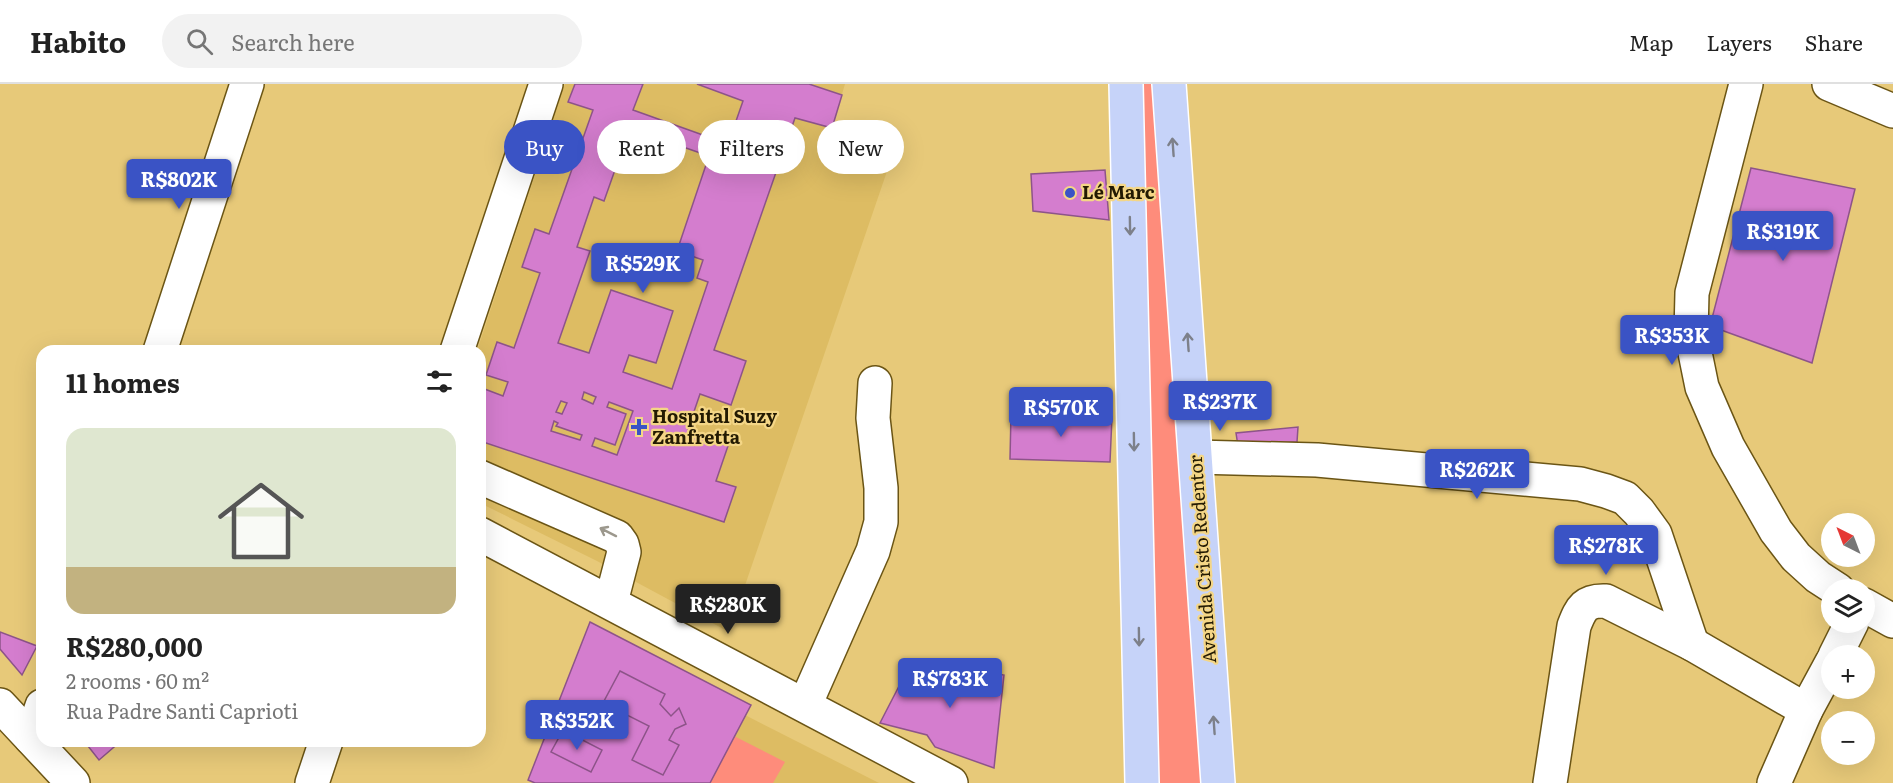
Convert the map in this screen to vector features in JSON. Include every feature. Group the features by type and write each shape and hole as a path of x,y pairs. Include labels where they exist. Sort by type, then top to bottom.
{"main road":[{"name":"Avenida Cristo Redentor","path":"1169,84 1218,783"},
{"path":"1125,85 1142,783"}],"street":[{"path":"162,345 247,84"},
{"path":"458,345 546,84"},
{"path":"1746,84 1692,293 1691,333 1702,387 1728,447 1776,531 1796,557 1821,580"},
{"path":"1829,84 1879,99"},
{"path":"805,705 873,551 881,522 881,488 873,418 875,382"},
{"path":"1196,457 1317,460 1580,484 1625,498 1655,534 1692,644"},
{"path":"486,480 617,537 624,552 611,602"},
{"path":"486,537 951,783"},
{"path":"1550,783 1574,626 1581,610 1596,600 1606,601 1692,644 1806,710"},
{"path":"1875,611 1893,621"},
{"path":"1774,783 1806,710 1821,682"},
{"path":"1,707 36,743"},
{"path":"31,738 36,723"},
{"path":"39,747 73,783"},
{"path":"312,783 324,747"}],"shaded area":[{"name":"Hospital Suzy Zanfretta","path":"565,84 845,84 834,120 817,120 817,174 886,174 729,632 597,561 486,506 486,345 479,345 535,174 585,174 585,120 553,120"},
{"path":"1128,84 1158,84 1211,783 1151,783"},
{"path":"745,715 879,783 710,783"},
{"path":"734,736 785,762 773,783 710,783"}],"building":[{"path":"575,84 643,84 633,110 661,120 597,120 597,174 614,174 604,201 594,197 577,247 590,251 558,343 589,353 611,290 673,311 656,363 629,355 623,372 672,389 708,282 697,278 703,260 677,251 703,174 775,174 714,350 746,361 731,405 700,394 688,429 729,443 716,481 736,487 724,522 486,443 486,390 503,396 508,382 486,375 497,342 514,348 540,273 522,267 535,229 549,234 570,174 585,174 585,133 593,110 568,102","holes":["584,392 596,397 593,404 582,399","561,401 567,403 562,414 556,412","609,402 633,411 617,455 592,446 595,438 615,445 626,414 607,407","554,421 558,423 556,426 582,435 580,440 551,431"]},
{"path":"697,84 809,84 842,95 834,120 817,120 817,124 795,118 794,120 736,120 743,101"},
{"path":"686,129 698,133 698,152 686,148"},
{"path":"1751,168 1855,189 1812,363 1710,326"},
{"name":"Lé Marc","path":"1105,170 1109,220 1033,211 1031,174"},
{"path":"1011,414 1112,417 1110,462 1010,459"},
{"path":"1298,427 1297,442 1238,446 1236,433"},
{"path":"590,622 751,705 710,783 535,783 528,780"},
{"path":"0,632 36,646 22,675 0,649"},
{"path":"913,659 1004,675 994,768 935,747 927,735 880,723"},
{"path":"620,671 665,694 660,704 671,716 679,708 686,724 675,729 669,740 679,745 663,775 632,760 649,726 603,703"},
{"path":"563,730 602,750 591,772 551,752"},
{"path":"89,747 114,747 99,760"}],"place":[{"name":"Lé Marc","path":"1070,193"},
{"name":"Hospital Suzy Zanfretta","path":"639,427"}]}
